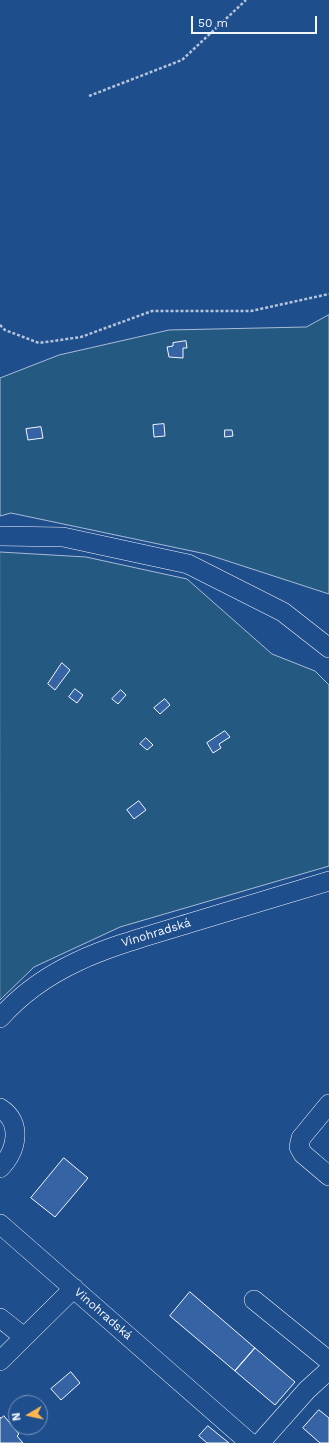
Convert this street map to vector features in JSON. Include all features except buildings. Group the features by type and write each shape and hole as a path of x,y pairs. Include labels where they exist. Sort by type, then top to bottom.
{"street":[{"path":"0,536 63,537 188,564 283,612 329,648"},
{"name":"Vinohradská","path":"0,1018 14,1002 55,972 97,952 329,881"},
{"path":"329,1104 301,1138 299,1147 303,1154 329,1176"},
{"path":"0,1108 7,1112 13,1122 16,1134 14,1148 8,1159 0,1168"},
{"name":"Vinohradská","path":"0,1224 250,1443"},
{"path":"0,1361 74,1288"},
{"path":"254,1300 329,1361"},
{"path":"0,1318 24,1337"},
{"path":"260,1443 307,1390 329,1370"}],"path":[{"path":"89,96 182,60 246,0"},
{"path":"0,325 5,330 39,343 81,337 152,311 251,310 329,294"}],"shaded area":[{"path":"329,315 329,594 206,554 11,513 0,516 0,378 59,355 169,330 306,327"},
{"path":"0,552 86,557 187,579 272,654 315,671 329,685 329,866 120,927 34,967 0,1000"}]}
